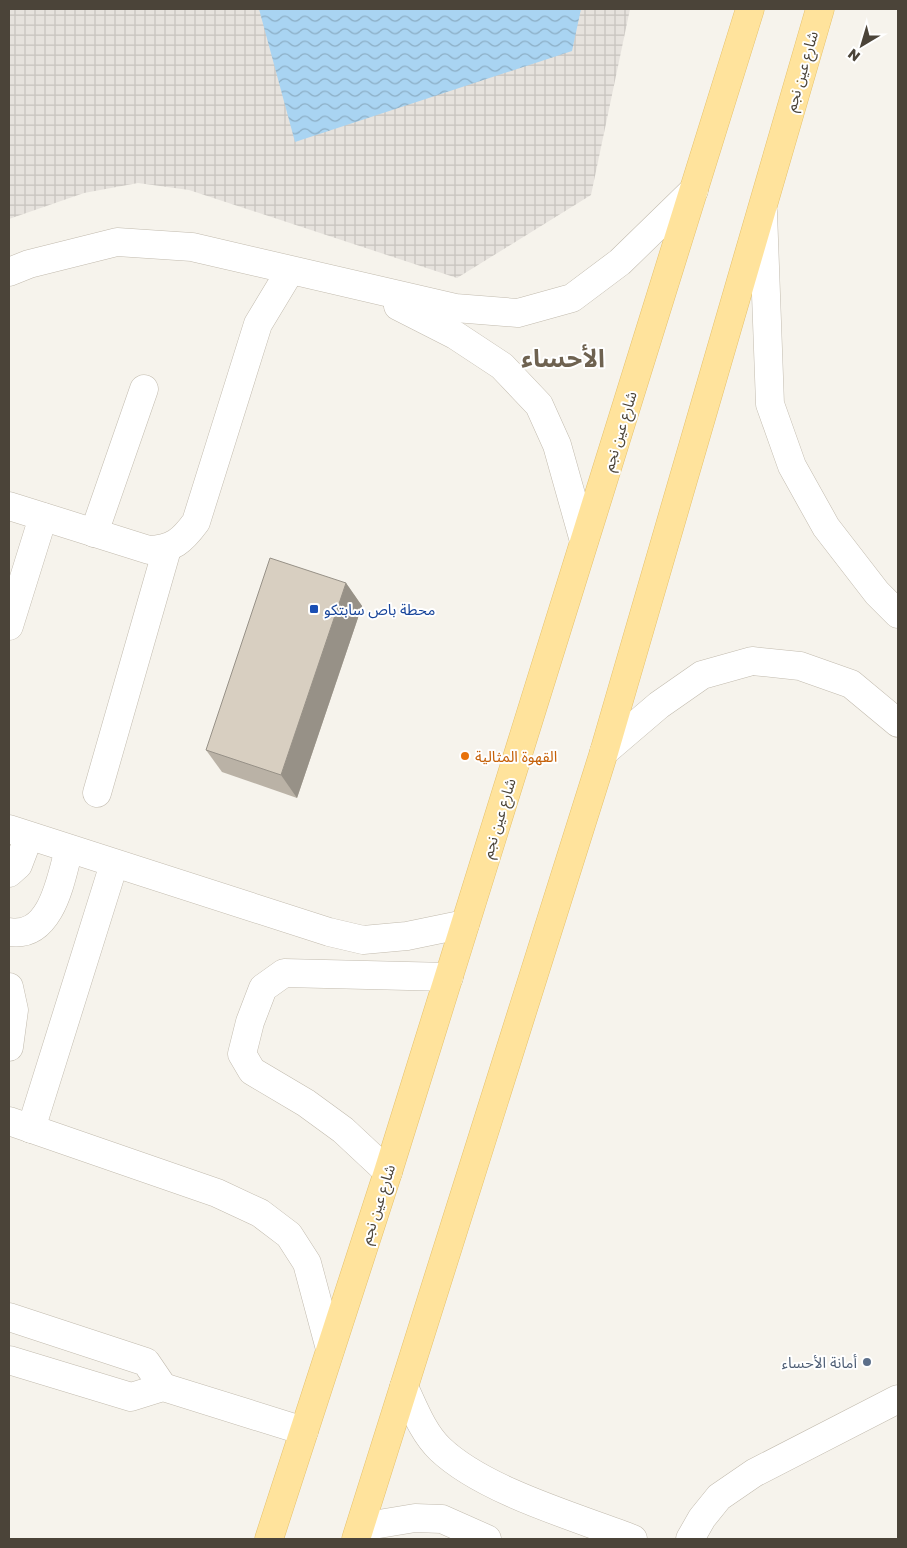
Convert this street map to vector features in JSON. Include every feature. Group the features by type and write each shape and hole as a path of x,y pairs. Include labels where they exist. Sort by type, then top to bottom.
{"main road":[{"name":"شارع عين نجم","path":"269,1539 388,1172 750,9"},
{"name":"شارع عين نجم","path":"358,1533 604,752 820,9"}],"street":[{"path":"9,272 29,264 117,242 192,247 455,308 518,313 572,298 620,262 694,190"},
{"path":"763,201 770,404 792,466 826,528 877,593 898,614"},
{"path":"9,506 149,550 167,549 186,536 196,522 258,324 290,271"},
{"path":"358,287 455,335 502,366 539,405 557,445 584,541"},
{"path":"94,533 144,389"},
{"path":"9,626 43,517"},
{"path":"96,793 167,549"},
{"path":"604,752 659,705 702,675 752,661 800,666 851,684 898,723"},
{"path":"9,874 18,865 19,832 329,932 363,940 407,936 465,924"},
{"path":"9,932 25,932 44,918 58,889 68,848"},
{"path":"114,864 20,1125 217,1193 260,1213 289,1235 307,1263 330,1350"},
{"path":"388,1172 343,1130 306,1103 252,1071 242,1054 250,1022 263,988 284,973 449,977"},
{"path":"9,987 14,1010 9,1046"},
{"path":"9,1317 146,1362 163,1388"},
{"path":"72,1378 82,1341"},
{"path":"9,1360 131,1396 163,1388 304,1431"},
{"path":"404,1387 428,1435 440,1448 466,1468 517,1495 633,1539"},
{"path":"690,1539 702,1518 719,1497 754,1474 898,1399"},
{"path":"358,1533 416,1518 442,1519 487,1539"}],"shaded area":[{"path":"9,9 630,9 591,195 457,278 189,190 138,183 84,193 9,219"}],"water":[{"path":"259,9 581,9 572,51 295,142"}],"building":[{"path":"270,558 346,583 281,775 206,750"}],"place":[{"name":"محطة باص سابتكو","path":"314,609"},
{"name":"القهوة المثالية","path":"465,756"},
{"name":"أمانة الأحساء","path":"867,1362"}],"district":[{"name":"الأحساء","path":"563,357"}]}
